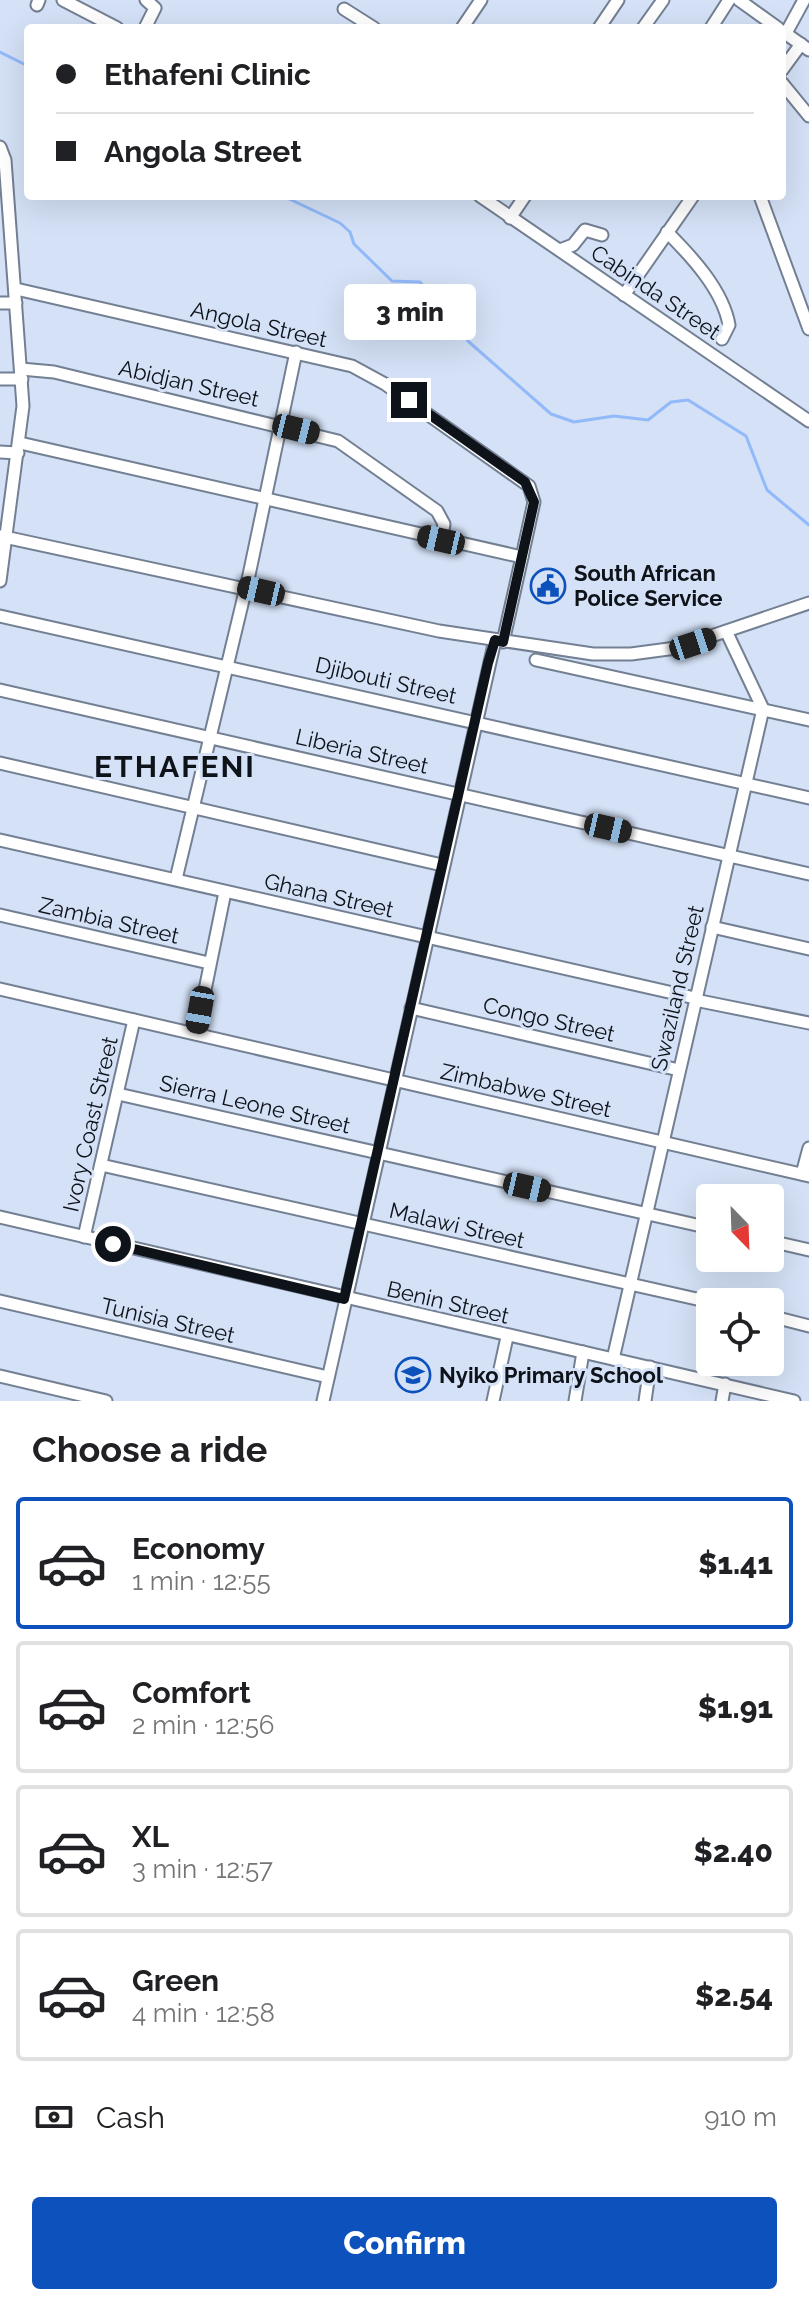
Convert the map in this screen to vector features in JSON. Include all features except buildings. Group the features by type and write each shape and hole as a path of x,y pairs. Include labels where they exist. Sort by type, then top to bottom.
{"street":[{"path":"63,0 109,24"},
{"path":"146,0 155,8 147,24"},
{"path":"465,24 481,0"},
{"path":"602,24 618,0"},
{"path":"646,24 663,0"},
{"path":"714,24 729,0"},
{"path":"739,0 772,24"},
{"path":"786,26 806,1"},
{"path":"344,9 368,24"},
{"path":"786,34 805,47 786,66"},
{"path":"786,88 809,116"},
{"path":"0,147 5,160 6,236 16,289 22,374 19,448 4,536 0,581"},
{"name":"Cabinda Street","path":"485,200 809,421"},
{"path":"510,218 522,200"},
{"path":"624,295 690,200"},
{"path":"761,200 809,329"},
{"path":"560,250 573,245 585,230 602,235"},
{"path":"667,232 693,260 724,307 729,325 722,339"},
{"name":"Angola Street","path":"16,289 352,366 373,376 525,482 534,502 522,557 475,721 323,1401"},
{"path":"0,303 16,303"},
{"path":"176,879 246,588 296,352"},
{"name":"Abidjan Street","path":"0,379 54,372 338,441 362,454 441,515 444,524 441,540"},
{"path":"0,452 19,448 522,557"},
{"path":"4,536 499,641 593,654 631,654 676,648 809,603"},
{"name":"Djibouti Street","path":"0,616 227,664 809,798"},
{"path":"727,633 763,709"},
{"path":"536,660 809,720"},
{"name":"Liberia Street","path":"0,690 809,874"},
{"name":"Swaziland Street","path":"613,1359 763,709"},
{"path":"0,763 442,865"},
{"name":"Ghana Street","path":"0,840 809,1023"},
{"path":"196,1034 225,892"},
{"name":"Zambia Street","path":"0,915 209,963"},
{"path":"712,927 809,949"},
{"name":"Zimbabwe Street","path":"0,989 805,1175"},
{"name":"Congo Street","path":"411,1008 679,1070"},
{"name":"Ivory Coast Street","path":"84,1237 134,1020"},
{"name":"Sierra Leone Street","path":"118,1094 696,1225"},
{"path":"805,1175 809,1148"},
{"name":"Malawi Street","path":"101,1165 696,1299"},
{"name":"Benin Street","path":"0,1217 507,1337 794,1401"},
{"path":"784,1244 809,1250"},
{"name":"Tunisia Street","path":"0,1301 328,1377"},
{"path":"784,1320 809,1326"},
{"path":"493,1401 507,1337"},
{"path":"575,1401 583,1352"},
{"path":"645,1401 650,1367"},
{"path":"0,1376 106,1401"},
{"path":"722,1401 725,1384"}],"waterway":[{"path":"0,52 24,64"},
{"path":"291,200 340,223 350,232 354,244 392,281 420,282 469,342 551,414 574,422 614,416 648,420 671,402 688,400 746,436 767,490 809,525"}],"place":[{"name":"South African Police Service","path":"548,586"},
{"name":"Nyiko Primary School","path":"413,1375"}],"district":[{"name":"ETHAFENI","path":"175,766"}],"route":[{"path":"113,1244 344,1299 488,663 495,640 503,642 534,502 532,490 525,482 409,400"}]}
